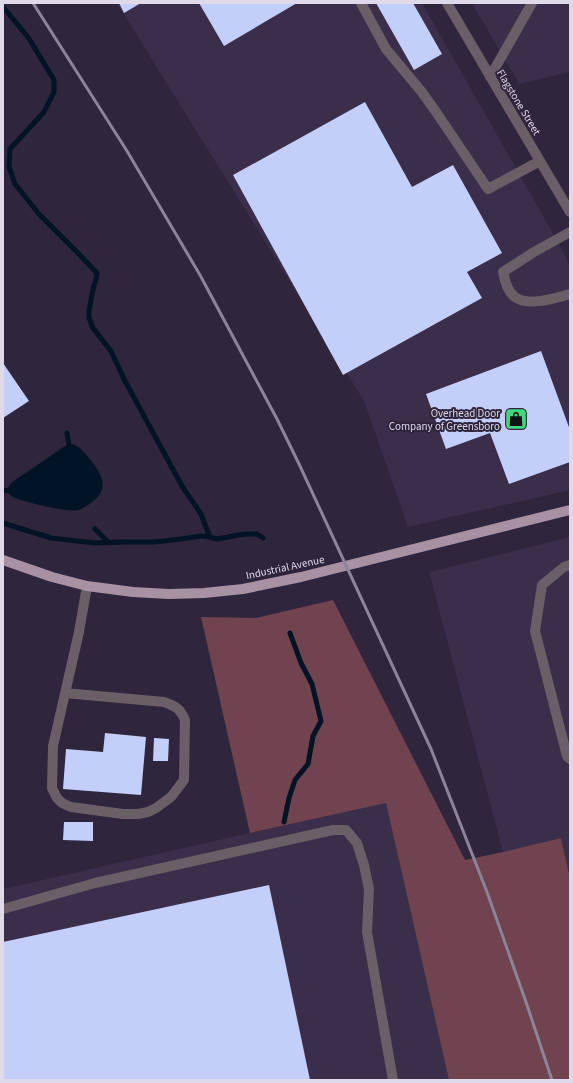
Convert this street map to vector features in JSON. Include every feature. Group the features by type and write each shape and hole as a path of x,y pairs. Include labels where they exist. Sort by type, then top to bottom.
{"main road":[{"name":"Industrial Avenue","path":"3,560 52,577 87,586 133,592 169,594 204,593 243,589 301,577 570,510"}],"street":[{"path":"361,3 386,49 434,109 488,189 540,161"},
{"name":"Flagstone Street","path":"446,3 540,161 566,197 570,212"},
{"path":"490,77 532,3"},
{"path":"570,232 534,252 503,272 508,288 514,297 523,301 533,302 570,294"},
{"path":"570,566 564,567 542,585 535,631 567,756 570,759"},
{"path":"65,693 164,702 175,706 182,713 185,720 184,780 171,797 148,812 123,814 71,807 62,803 57,798 52,788 53,746 65,693 80,632 87,586"},
{"path":"3,909 95,882 333,830 346,830 356,843 364,865 369,889 367,932 393,1080"}],"shaded area":[{"path":"117,3 422,3 550,228 570,266 570,490 408,527 364,401"},
{"path":"472,3 570,3 570,72 519,84"},
{"path":"570,537 570,878 561,838 503,852 429,572"},
{"path":"333,600 465,860 561,838 570,878 570,1080 449,1080 386,803 250,833 201,617 256,618"},
{"path":"386,802 449,1080 3,1080 3,889"}],"water":[{"path":"73,444 80,448 89,458 97,469 102,480 103,486 101,491 98,497 92,502 85,507 74,511 17,499 10,495 8,488 11,483 65,446"}],"building":[{"path":"119,3 141,3 124,13"},
{"path":"199,3 297,3 224,46"},
{"path":"376,3 413,3 442,54 414,70"},
{"path":"365,102 412,187 453,165 502,253 467,272 482,298 343,375 233,175"},
{"path":"541,351 570,430 570,462 509,484 490,433 446,449 426,394"},
{"path":"3,363 29,401 3,418"},
{"path":"105,733 146,737 141,795 63,789 66,749 103,752"},
{"path":"154,738 169,739 168,761 153,761"},
{"path":"64,822 93,822 93,841 63,840"},
{"path":"269,885 310,1080 3,1080 3,942"}],"waterway":[{"path":"3,7 28,37 54,80 54,92 44,112 10,149 9,167 15,184 39,214 97,273 89,311 89,318 93,328 111,351 124,379 182,486 201,514 210,537 217,539 244,534 257,534 263,538"},
{"path":"67,433 70,452"},
{"path":"3,490 15,492"},
{"path":"3,523 51,538 95,543 155,542 201,536 210,537"},
{"path":"95,529 108,542"},
{"path":"284,822 289,798 295,780 308,764 313,736 321,721 312,684 301,663 290,633"}],"railway":[{"path":"33,3 127,151 200,275 277,419 300,466 431,749 487,892 552,1080"}],"place":[{"name":"Overhead Door Company of Greensboro","path":"516,419"}]}
